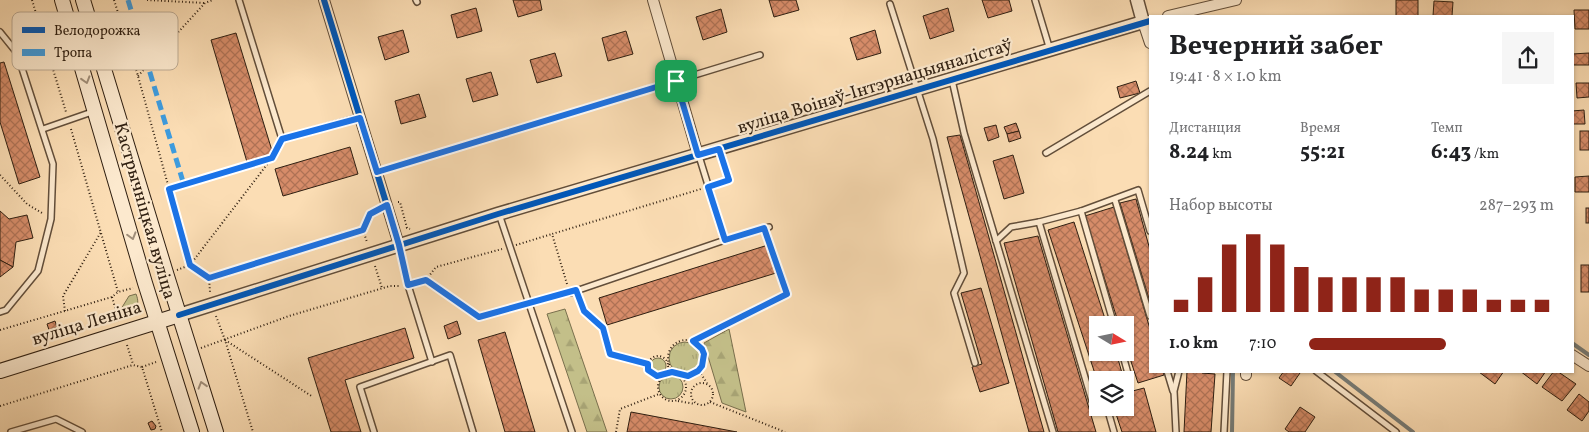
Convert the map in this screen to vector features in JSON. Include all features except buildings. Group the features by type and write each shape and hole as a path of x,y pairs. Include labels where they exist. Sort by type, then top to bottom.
{"main road":[{"name":"Кастрычніцкая вуліца","path":"62,0 66,12"},
{"name":"Кастрычніцкая вуліца","path":"83,0 87,12"},
{"name":"Кастрычніцкая вуліца","path":"83,70 157,322 192,432"},
{"name":"Кастрычніцкая вуліца","path":"104,70 216,432"},
{"name":"вуліца Леніна","path":"0,371 179,316"}],"street":[{"path":"324,0 399,245"},
{"path":"653,0 698,155"},
{"path":"1137,0 1147,21 1149,36"},
{"path":"1172,15 1234,0"},
{"name":"вуліца Воінаў-Інтэрнацыяналістаў","path":"179,316 498,214 1147,21"},
{"path":"1574,356 1589,366"}],"lane":[{"path":"239,0 282,139 360,118"},
{"path":"1035,0 1050,50"},
{"path":"890,4 934,139 964,273 954,294 975,363"},
{"path":"0,32 12,47"},
{"path":"377,172 760,55"},
{"path":"0,312 6,310 38,271 51,219 53,164 23,70"},
{"path":"952,80 964,133 1053,432"},
{"path":"1046,153 1149,92"},
{"path":"43,128 95,111"},
{"path":"698,155 725,240"},
{"path":"996,241 1011,227 1081,211 1138,190 1149,228"},
{"path":"1114,200 1149,313"},
{"path":"1081,211 1111,316"},
{"path":"498,214 572,432"},
{"path":"1039,222 1089,391"},
{"path":"570,292 725,240 767,228"},
{"path":"399,245 408,285 432,362"},
{"path":"374,432 360,387 450,355 473,432"},
{"path":"1168,373 1174,391 1176,432"},
{"path":"1174,391 1178,373"},
{"path":"1224,432 1227,373"},
{"path":"1319,373 1396,432"},
{"path":"1109,416 1114,432"},
{"path":"11,432 56,419 82,432"}],"path":[{"path":"32,0 36,12"},
{"path":"114,0 118,12"},
{"path":"147,0 205,3 213,0"},
{"path":"178,32 205,3"},
{"path":"53,70 118,292"},
{"path":"136,70 190,265 209,278 211,296"},
{"path":"138,76 144,70"},
{"path":"177,270 190,265 272,158 282,139"},
{"path":"225,340 289,316 390,286 408,285 426,280 436,267 509,247 729,180 719,149"},
{"path":"169,189 272,158"},
{"path":"0,175 27,204 51,219"},
{"path":"209,278 363,230 370,214 387,205"},
{"path":"693,341 787,294 767,228"},
{"path":"65,311 63,296 101,232"},
{"path":"426,280 479,317 570,292 552,234"},
{"path":"0,330 112,297 118,292 135,288"},
{"path":"576,290 584,311 603,328 610,354 648,364"},
{"path":"215,314 225,340 253,432"},
{"path":"676,401 683,396 686,388 684,379 676,374 668,364 665,358 658,356 652,358 648,364 648,370 653,375 663,375 672,372 676,374 688,376 698,371 702,366 704,354 702,349 693,341 687,339 676,342 668,352 668,364 668,370 663,375 657,386 658,394 666,400 705,405 710,402 714,397 713,389 698,371"},
{"path":"225,340 313,397"},
{"path":"0,406 133,365 142,367 162,432"},
{"path":"698,404 692,399 692,389 700,383 708,384"},
{"path":"616,432 620,409 658,394"},
{"path":"710,402 786,432"}],"green space":[{"path":"136,294 138,302 136,308 131,313 123,316 121,309 129,296"},
{"path":"565,309 607,432 587,432 547,314"},
{"path":"729,329 746,412 722,403 704,343"},
{"path":"685,342 697,346 701,358 697,370 685,374 673,370 669,358 673,346"},
{"path":"658,358 664,360 666,366 664,372 658,374 652,372 650,366 652,360"},
{"path":"671,375 680,378 683,387 680,396 671,399 662,396 659,387 662,378"}],"waterway":[{"path":"1574,344 1589,355"},
{"path":"1232,432 1233,373"},
{"path":"1337,373 1413,432"}],"marked path":[{"path":"128,0 132,12"},
{"path":"149,70 184,185"}],"cycle path":[{"path":"324,0 399,245"},
{"path":"179,315 498,214 1149,21"}],"route":[{"path":"676,81 698,155 719,149 729,180 708,187 725,240 764,228 787,294 693,341 698,344 704,354 702,366 694,374 682,376 672,372 657,376 648,370 648,364 610,354 603,328 584,311 576,290 479,317 426,280 408,285 387,205 370,214 363,230 209,278 190,265 169,189 272,158 282,139 360,118 377,172 676,81"}]}
